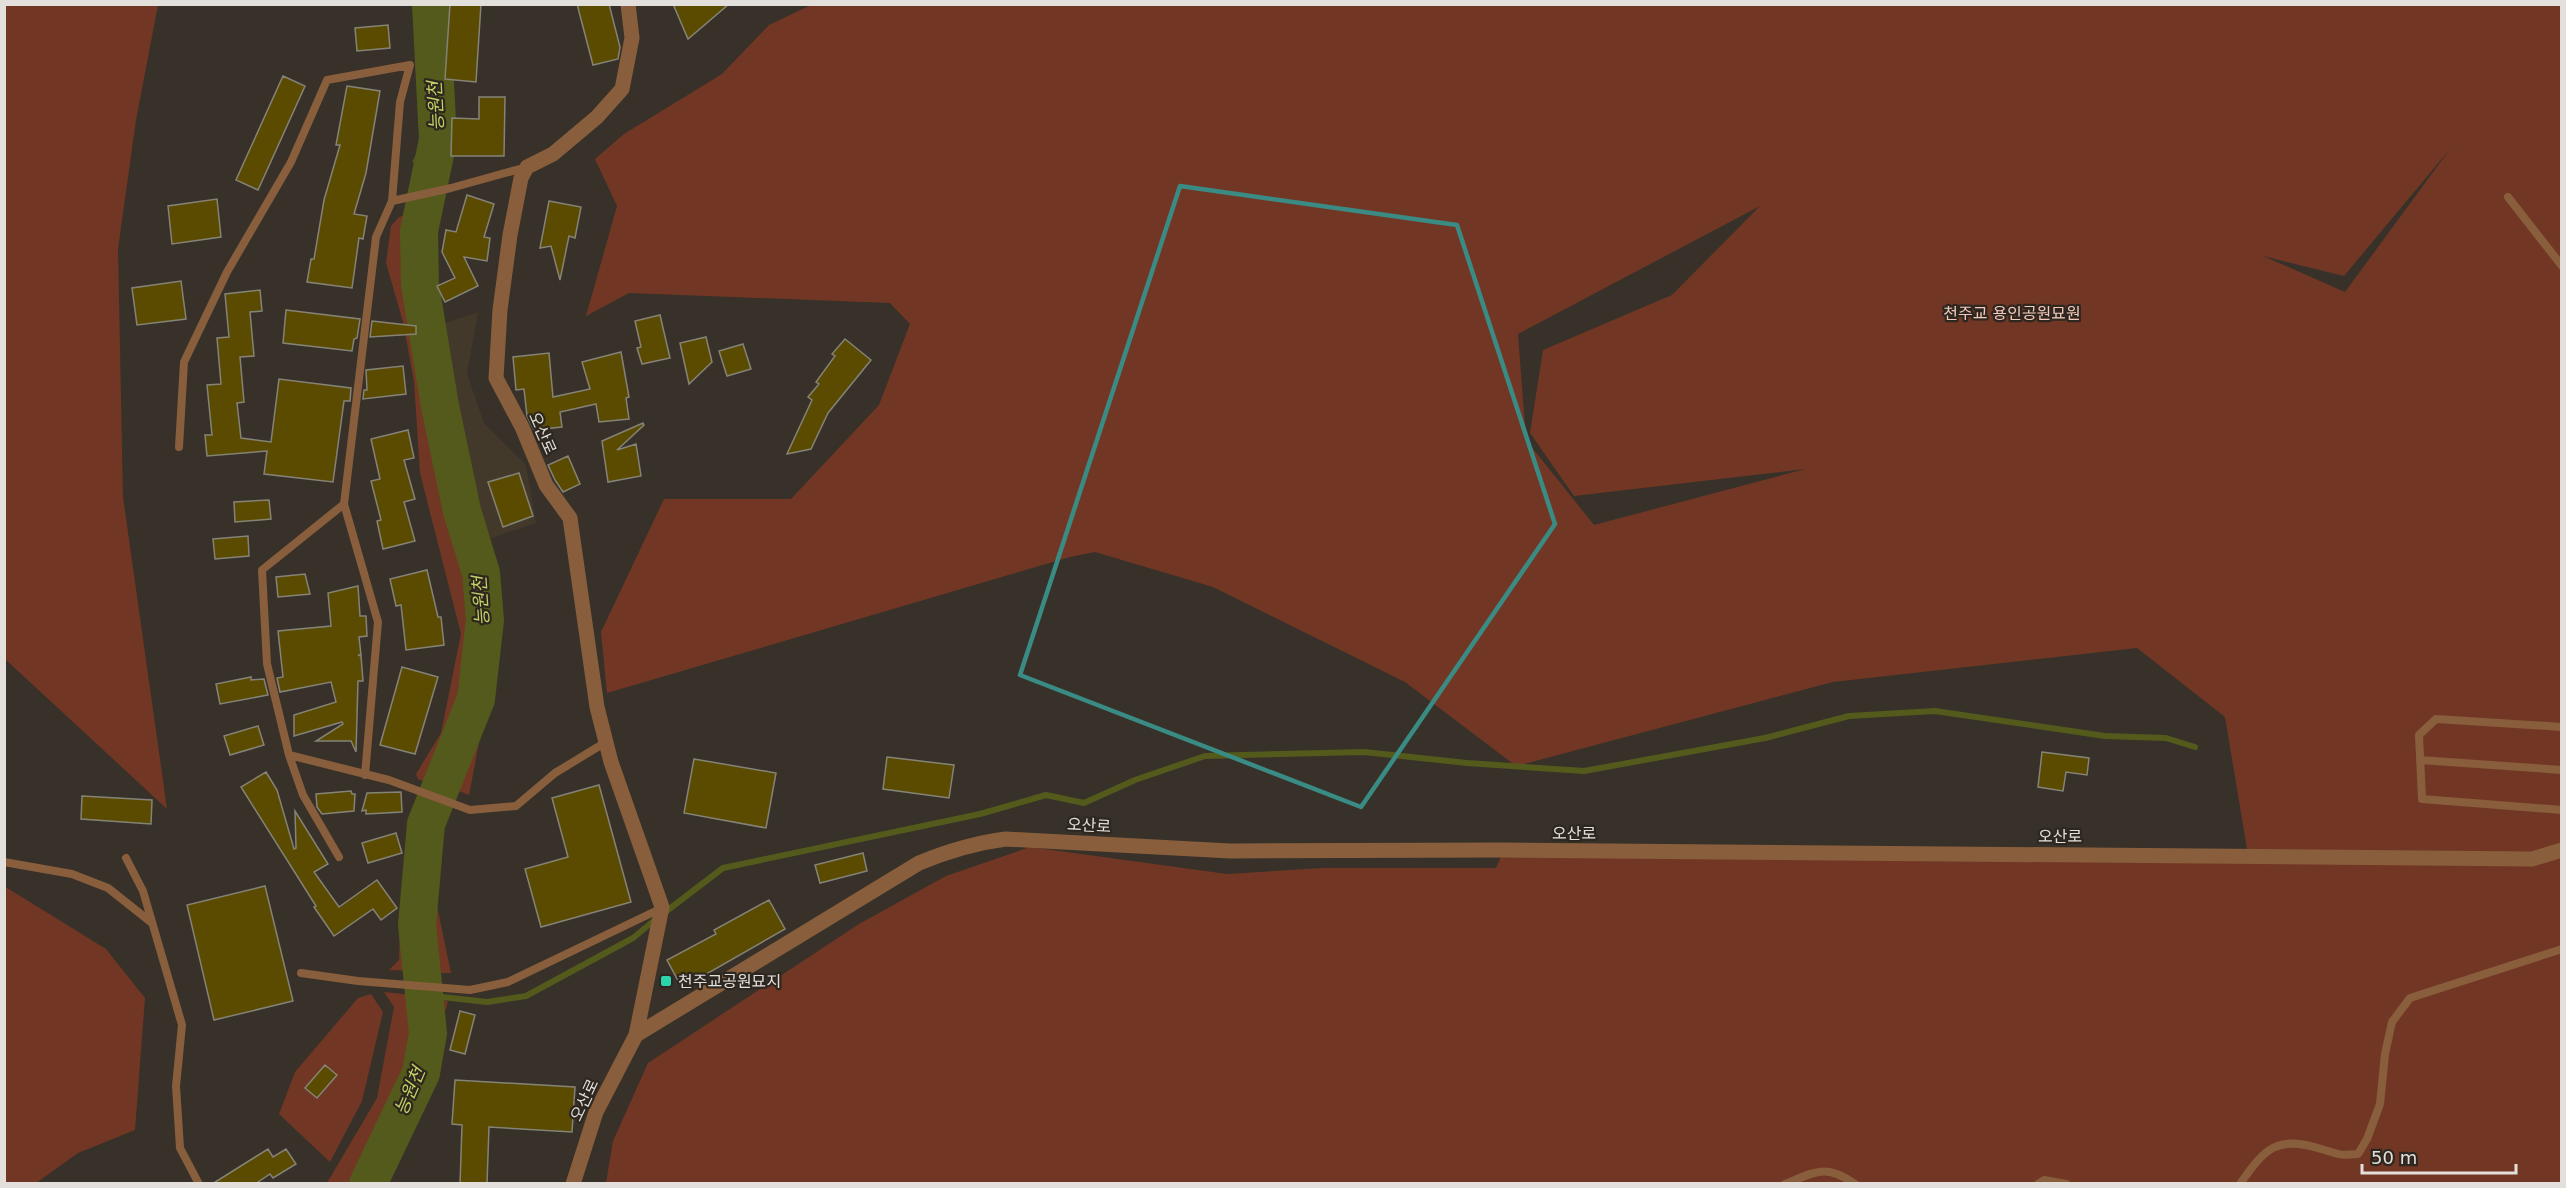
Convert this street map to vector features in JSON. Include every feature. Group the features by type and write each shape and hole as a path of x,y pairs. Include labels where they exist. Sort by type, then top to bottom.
{"street":[{"path":"527,167 553,154 597,117 622,89 632,38 628,4"},
{"name":"오산로","path":"527,167 522,178 510,235 500,310 496,378 522,427 546,485 570,518 597,707 606,742 662,908 636,1035 596,1112 573,1184"},
{"name":"오산로","path":"636,1035 919,863 962,846 1006,839 1230,851 1528,850 2532,859 2562,850"}],"lane":[{"path":"179,447 184,362 227,272 291,162 327,80 410,65 400,102 392,201 376,237 344,504 378,622 365,775"},
{"path":"392,201 451,189 527,167"},
{"path":"2508,197 2562,266"},
{"path":"339,857 303,795 289,755 267,664 262,570 344,504"},
{"path":"2562,728 2436,719 2419,735 2422,799 2562,810"},
{"path":"289,755 389,780 470,810 516,806 555,773 606,742"},
{"path":"2420,760 2562,770"},
{"path":"126,858 143,891 182,1025 176,1086 180,1148 199,1184"},
{"path":"4,862 72,874 108,888 153,924"},
{"path":"301,973 358,981 470,990 508,982 662,908"},
{"path":"2240,1184 2269,1149 2287,1142 2322,1149 2336,1156 2358,1154 2367,1139 2380,1104 2385,1054 2392,1022 2410,998 2562,949"},
{"path":"1785,1184 1816,1171 1839,1172 1855,1184"},
{"path":"2038,1184 2044,1180 2066,1184"}],"highlighted area":[{"path":"1180,186 1457,225 1555,524 1361,807 1020,675"}],"shaded area":[{"path":"478,312 467,374 484,423 526,465 536,523 486,540 437,326"}],"green space":[{"path":"4,5 158,5 136,120 118,249 123,497 167,809 5,659"},
{"path":"416,5 426,5 431,75 423,79 419,85"},
{"path":"434,5 441,5 440,87 436,78"},
{"name":"천주교 용인공원묘원","path":"811,5 2561,5 2561,1183 606,1183 613,1141 648,1063 859,924 946,876 1030,847 1227,874 1322,868 1496,868 1504,850 2248,855 2225,717 2137,648 1833,682 1516,766 1405,682 1213,587 1095,552 1070,557 607,693 601,632 664,499 791,499 879,405 910,324 890,303 629,293 586,316 617,206 595,159 624,134 722,74 769,25","holes":["2450,149 2345,292 2263,256 2344,276","1760,206 1672,295 1543,350 1530,433 1574,496 1805,469 1594,525 1526,440 1518,334"]},
{"path":"437,205 427,229 426,302 446,418 469,515 482,545 494,626 488,695 469,795 446,786 457,763 478,702 489,618 483,571 463,511 441,406 421,284 421,229 426,208"},
{"path":"418,212 415,233 415,294 459,512 476,573 482,623 472,696 439,788 418,779 416,774 441,733 461,634 420,473 414,381 403,322 386,263 391,226 399,217"},
{"path":"421,803 430,808 425,824 416,924 421,971 389,970 399,960 400,932 412,892 415,823"},
{"path":"436,808 448,815 436,842 436,870 437,906 451,973 424,973 420,924 428,824"},
{"path":"4,886 106,949 145,998 135,1130 78,1153 36,1183 5,1183"},
{"path":"384,992 422,996 417,1068 360,1183 327,1183 377,1098 394,1007"},
{"path":"371,994 383,1012 362,1101 330,1162 279,1114 295,1072 358,998"},
{"path":"427,998 448,1001 427,1076 373,1183 369,1183 424,1074 430,1033"}],"water":[{"path":"434,77 438,93 444,170 412,162 420,147 426,101 421,86"}],"building":[{"path":"450,4 481,4 476,82 445,79"},
{"path":"577,4 609,4 620,47 618,59 593,65"},
{"path":"673,4 729,4 688,39"},
{"path":"388,25 390,48 357,51 355,28"},
{"path":"283,76 305,86 258,190 236,180"},
{"path":"347,86 380,91 366,173 354,214 367,216 363,239 359,238 352,288 307,282 311,259 314,259 324,200 340,145 336,145"},
{"path":"479,97 505,97 504,156 451,156 452,118 479,119"},
{"path":"467,195 494,204 484,237 490,238 487,261 464,257 478,286 445,302 437,286 455,278 442,252 446,230 456,232"},
{"path":"217,199 221,237 172,244 168,206"},
{"path":"549,201 581,207 575,238 569,236 560,280 551,246 540,248"},
{"path":"181,281 186,319 137,325 132,288"},
{"path":"260,290 262,311 250,312 254,356 240,357 244,402 237,403 241,438 271,442 279,379 351,388 350,401 344,401 333,482 264,474 267,451 207,456 205,435 212,435 207,385 221,384 217,338 229,337 225,294"},
{"path":"286,310 360,319 352,351 283,343"},
{"path":"660,315 670,358 642,364 637,348 641,347 635,321"},
{"path":"372,321 416,326 416,334 370,337"},
{"path":"706,337 712,362 689,384 680,343"},
{"path":"845,339 871,360 828,413 811,449 787,454 812,400 808,397 819,384 816,382 835,356 832,354"},
{"path":"743,344 751,369 727,376 719,351"},
{"path":"621,352 629,397 626,398 629,419 599,422 596,404 560,412 562,427 534,430 527,416 524,389 516,390 513,357 549,353 553,397 590,389 582,362"},
{"path":"403,366 406,394 363,399 364,390 367,390 366,370"},
{"path":"643,423 644,425 617,450 636,444 641,476 608,482 602,441"},
{"path":"408,430 414,458 404,460 415,499 404,502 415,541 383,549 377,521 381,520 371,481 380,479 371,439"},
{"path":"568,456 580,484 563,492 548,465"},
{"path":"519,473 533,516 503,527 488,482"},
{"path":"269,500 271,519 235,522 234,502"},
{"path":"248,536 249,556 215,559 213,539"},
{"path":"427,570 438,617 441,617 444,645 406,650 401,605 396,606 390,579"},
{"path":"305,574 310,594 278,597 276,577"},
{"path":"358,586 360,616 366,616 367,636 359,637 361,655 358,655 361,656 363,681 358,681 356,752 351,741 316,741 343,724 342,722 294,736 294,715 336,702 331,682 280,692 277,678 283,677 278,631 331,626 328,593"},
{"path":"402,667 438,677 415,754 380,745"},
{"path":"251,677 251,680 264,679 268,695 220,704 216,684"},
{"path":"258,726 264,745 230,755 224,736"},
{"path":"2042,752 2089,758 2087,775 2066,772 2063,791 2038,787"},
{"path":"887,757 954,765 949,798 883,789"},
{"path":"694,759 776,773 766,828 684,813"},
{"path":"266,772 277,790 294,849 296,848 295,811 328,864 314,872 339,907 377,880 397,908 381,920 373,909 334,936 241,787"},
{"path":"599,785 631,902 541,927 525,869 568,857 552,798"},
{"path":"351,791 355,794 354,811 322,814 317,807 316,794"},
{"path":"401,792 402,812 366,814 366,810 362,811 367,793"},
{"path":"82,796 152,800 151,824 81,819"},
{"path":"396,833 402,853 368,863 362,843"},
{"path":"863,853 867,871 820,883 815,865"},
{"path":"265,886 293,1001 214,1020 187,905"},
{"path":"769,900 785,929 682,988 667,960 716,934 714,930"},
{"path":"460,1011 475,1015 465,1054 450,1050"},
{"path":"325,1065 337,1075 317,1098 305,1088"},
{"path":"455,1080 575,1087 572,1132 489,1127 487,1184 460,1184 462,1125 452,1124"},
{"path":"268,1149 273,1157 286,1149 296,1164 273,1178 270,1174 255,1184 212,1184"}],"waterway":[{"name":"능원천","path":"368,1184 421,1073 428,1033 417,925 426,824 476,699 485,620 481,573 462,511 440,406 420,285 419,231 438,140 431,4"},
{"path":"664,913 723,868 980,814 1046,795 1084,803 1135,780 1205,756 1364,752 1467,763 1584,771 1765,738 1849,716 1935,711 2105,736 2166,738 2195,747"},
{"path":"424,995 487,1002 526,996 633,938 656,919"}],"place":[{"name":"천주교공원묘지","path":"666,981"}]}
